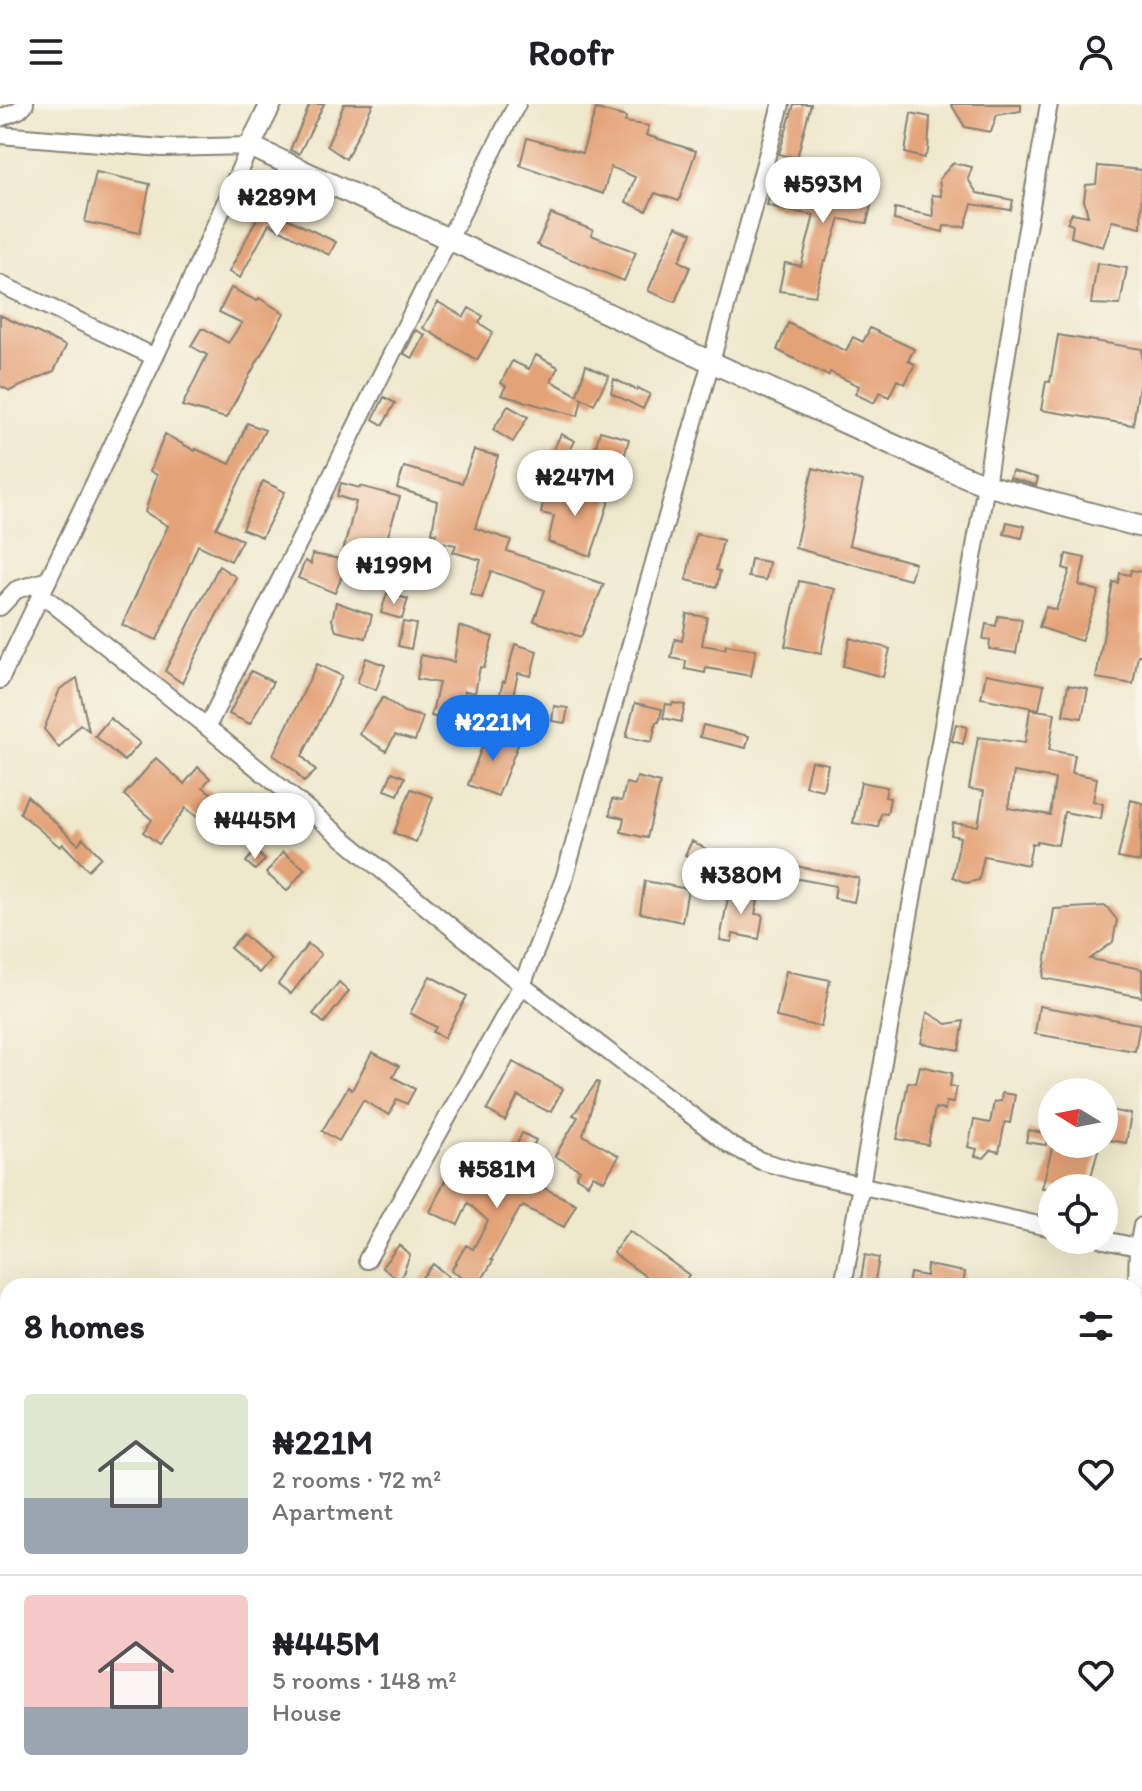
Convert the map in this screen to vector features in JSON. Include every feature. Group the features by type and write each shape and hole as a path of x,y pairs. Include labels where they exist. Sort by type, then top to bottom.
{"street":[{"path":"0,118 25,104"},
{"path":"0,680 155,357 271,104"},
{"path":"207,727 517,104"},
{"path":"367,1260 522,985 564,879 781,104"},
{"path":"844,1278 986,485 1049,104"},
{"path":"0,135 162,148 250,146 942,467 986,485 1142,527"},
{"path":"0,284 155,357"},
{"path":"0,607 16,590 44,587 207,727 522,985 730,1145 761,1161 1038,1225"},
{"path":"1139,1278 1142,1226"},
{"path":"1118,1243 1140,1248"}],"building":[{"path":"310,104 324,104 299,154 290,150"},
{"path":"344,104 373,104 346,159 327,146"},
{"path":"794,104 811,104 797,158 779,154"},
{"path":"951,104 1021,104 1021,111 997,115 991,132 965,127"},
{"path":"596,109 626,117 625,122 649,126 646,135 696,151 679,201 655,193 646,211 626,202 635,177 611,167 603,194 520,165 527,138 582,153"},
{"path":"911,113 930,117 928,151 924,158 905,153"},
{"path":"953,163 972,167 968,179 977,193 1013,200 1011,210 972,204 965,227 944,226 943,232 894,220 895,208 933,216 932,195 941,196 939,179"},
{"path":"838,165 852,169 847,182 875,187 867,223 840,219 815,296 779,291 785,263 801,266 814,215 767,205 770,192 812,203 817,185 831,177"},
{"path":"1098,166 1142,170 1141,227 1112,221 1103,247 1071,237 1073,225 1067,223 1072,213 1088,216 1084,200 1086,185 1096,184"},
{"path":"96,172 150,184 140,233 85,222"},
{"path":"263,207 336,242 329,255 269,224 240,278 229,272"},
{"path":"551,214 593,230 591,235 636,252 624,281 537,245"},
{"path":"676,226 692,233 679,261 690,267 675,302 648,291"},
{"path":"1097,263 1127,268 1120,305 1091,304"},
{"path":"231,288 257,301 259,298 284,313 226,418 182,406 207,355 191,346 201,329 228,343 242,323 219,312"},
{"path":"438,302 464,317 469,308 483,316 479,323 493,332 477,360 423,328"},
{"path":"0,315 66,346 54,371 10,391 0,386"},
{"path":"788,323 846,351 853,337 863,342 870,328 914,349 908,361 915,364 905,384 897,380 889,397 880,392 874,403 855,394 859,386 830,372 828,376 777,350"},
{"path":"416,330 425,335 413,358 404,354"},
{"path":"1058,335 1142,349 1142,379 1133,425 1041,410 1046,381 1050,382"},
{"path":"536,355 558,367 551,381 577,395 586,365 609,376 594,404 582,398 578,416 501,395 506,386 501,383 512,361 529,369"},
{"path":"614,379 650,394 643,409 611,393"},
{"path":"384,397 395,403 383,425 373,419"},
{"path":"508,406 528,417 513,442 493,430"},
{"path":"247,423 265,430 216,528 242,540 231,561 198,545 157,640 122,625 168,526 145,512 157,475 150,471 165,434 195,451 230,464"},
{"path":"600,431 629,439 620,473 591,465"},
{"path":"561,434 575,441 565,459 552,452"},
{"path":"474,450 498,456 475,528 511,540 507,551 604,584 581,637 534,621 545,590 491,571 482,598 470,594 481,560 453,552 456,545 434,541 436,533 432,533 437,501 397,488 404,467 462,483"},
{"path":"813,468 863,481 849,545 915,563 910,580 795,548"},
{"path":"1012,471 1038,478 1036,485 1010,478"},
{"path":"263,481 285,492 262,537 242,529"},
{"path":"341,483 400,497 383,551 368,547 359,574 345,569 335,593 298,578 305,561 311,564 312,554 341,559 356,502 337,496"},
{"path":"562,485 610,498 591,556 548,542 554,516 541,513 546,487 561,490"},
{"path":"1007,522 1025,526 1022,538 1004,534"},
{"path":"696,534 723,540 716,570 720,571 717,587 686,580"},
{"path":"1066,554 1085,558 1079,585 1099,591 1081,641 1039,627 1046,607 1056,610 1070,570 1063,568"},
{"path":"751,559 769,562 766,580 748,577"},
{"path":"219,566 236,577 182,683 165,671"},
{"path":"1131,570 1142,572 1142,655 1138,655 1133,684 1096,678 1113,582 1118,583 1120,573 1130,575"},
{"path":"799,581 835,589 821,654 785,646"},
{"path":"387,593 408,599 402,619 381,613"},
{"path":"336,602 372,615 366,638 336,631 332,620"},
{"path":"687,614 707,617 702,645 756,650 751,676 706,668 705,673 685,669 686,661 671,658 675,639 682,641"},
{"path":"998,616 1022,619 1016,653 989,649 990,640 983,639 986,624 996,626"},
{"path":"403,622 416,624 411,649 398,646"},
{"path":"459,626 493,637 484,668 480,667 475,693 465,691 458,723 431,716 439,683 417,679 421,655 454,662"},
{"path":"850,638 890,649 883,677 843,666"},
{"path":"515,644 537,651 531,676 518,673 510,710 497,707"},
{"path":"366,658 385,665 376,690 357,683"},
{"path":"317,664 342,676 302,756 316,771 304,782 294,770 273,755"},
{"path":"251,671 273,682 250,724 229,714"},
{"path":"986,674 1044,685 1039,709 981,698"},
{"path":"77,678 89,731 80,724 59,748 44,729 60,689"},
{"path":"1068,685 1088,689 1082,718 1063,715"},
{"path":"383,697 404,712 423,717 415,741 395,735 386,751 359,734"},
{"path":"635,703 662,709 652,742 626,737"},
{"path":"666,704 685,705 681,722 663,718"},
{"path":"554,706 568,708 565,723 552,721"},
{"path":"1030,709 1055,713 1049,750 1075,755 1072,773 1097,778 1093,801 1103,804 1101,819 1064,812 1058,845 1032,843 1028,865 984,856 979,880 966,883 953,877 960,837 951,835 953,823 978,826 984,791 969,789 978,737 1025,743","holes":["1014,772 1055,779 1050,815 1008,808"]},
{"path":"110,718 140,743 124,761 95,736"},
{"path":"956,724 967,727 963,744 952,741"},
{"path":"703,725 749,736 746,748 700,737"},
{"path":"488,730 519,742 498,796 468,785"},
{"path":"156,758 184,784 198,767 210,778 203,787 231,809 214,831 186,808 159,844 143,832 152,820 124,795"},
{"path":"811,761 828,764 823,790 805,786"},
{"path":"392,772 405,777 398,795 385,790"},
{"path":"637,777 660,783 647,838 621,832 624,818 610,815 612,799 622,801 626,783 635,785"},
{"path":"861,782 887,787 885,797 890,798 887,814 881,813 878,827 853,823"},
{"path":"411,789 433,797 416,842 394,833"},
{"path":"27,796 78,844 83,838 101,857 88,870 63,844 60,847 20,813"},
{"path":"1131,800 1142,803 1140,862 1118,858"},
{"path":"692,841 717,855 709,868 685,855"},
{"path":"255,851 265,860 255,870 246,862"},
{"path":"283,852 305,869 287,891 266,873"},
{"path":"785,864 859,878 854,902 834,898 836,886 783,876"},
{"path":"645,881 688,889 682,922 640,913"},
{"path":"730,886 748,890 746,898 758,901 755,914 763,915 759,939 733,934 732,942 720,940"},
{"path":"1106,906 1117,920 1113,942 1090,959 1142,969 1142,997 1043,978 1054,909"},
{"path":"243,934 271,959 259,973 230,948"},
{"path":"308,944 321,954 291,994 278,984"},
{"path":"786,971 830,980 821,1027 776,1017"},
{"path":"430,976 467,996 444,1038 433,1032 436,1027 410,1013"},
{"path":"339,982 349,991 324,1023 313,1014"},
{"path":"1039,1006 1140,1024 1135,1051 1035,1034"},
{"path":"927,1012 947,1024 964,1021 959,1050 921,1043"},
{"path":"372,1052 399,1066 393,1077 415,1089 407,1104 397,1099 389,1115 363,1100 339,1141 322,1131 348,1087 352,1090"},
{"path":"513,1062 563,1089 551,1111 518,1096 505,1121 487,1110"},
{"path":"920,1066 952,1073 950,1086 956,1087 953,1103 946,1102 945,1110 935,1108 928,1145 897,1139 908,1082 916,1083"},
{"path":"597,1082 583,1135 619,1156 604,1181 593,1175 588,1184 576,1177 580,1170 555,1156 578,1117 573,1115"},
{"path":"1002,1093 1015,1095 1010,1123 1005,1122 999,1152 991,1150 984,1158 975,1156 977,1149 968,1147 974,1120 990,1123 994,1102 1001,1101"},
{"path":"1118,1112 1131,1114 1126,1143 1118,1142"},
{"path":"1028,1130 1038,1132 1038,1144 1026,1142"},
{"path":"522,1133 536,1140 523,1166 539,1176 536,1184 576,1204 564,1227 523,1206 483,1278 463,1278 451,1271 466,1245 473,1249 488,1221 468,1203 458,1225 430,1212 449,1172 502,1197 517,1165 509,1161"},
{"path":"1050,1158 1096,1158 1092,1174 1046,1174"},
{"path":"629,1231 689,1275 687,1278 648,1278 613,1253"},
{"path":"399,1245 410,1255 401,1278 396,1278 382,1267"},
{"path":"865,1255 879,1258 875,1278 861,1278"},
{"path":"433,1264 448,1276 446,1278 422,1278"},
{"path":"927,1265 965,1272 964,1278 909,1278 910,1273 926,1276"}]}
